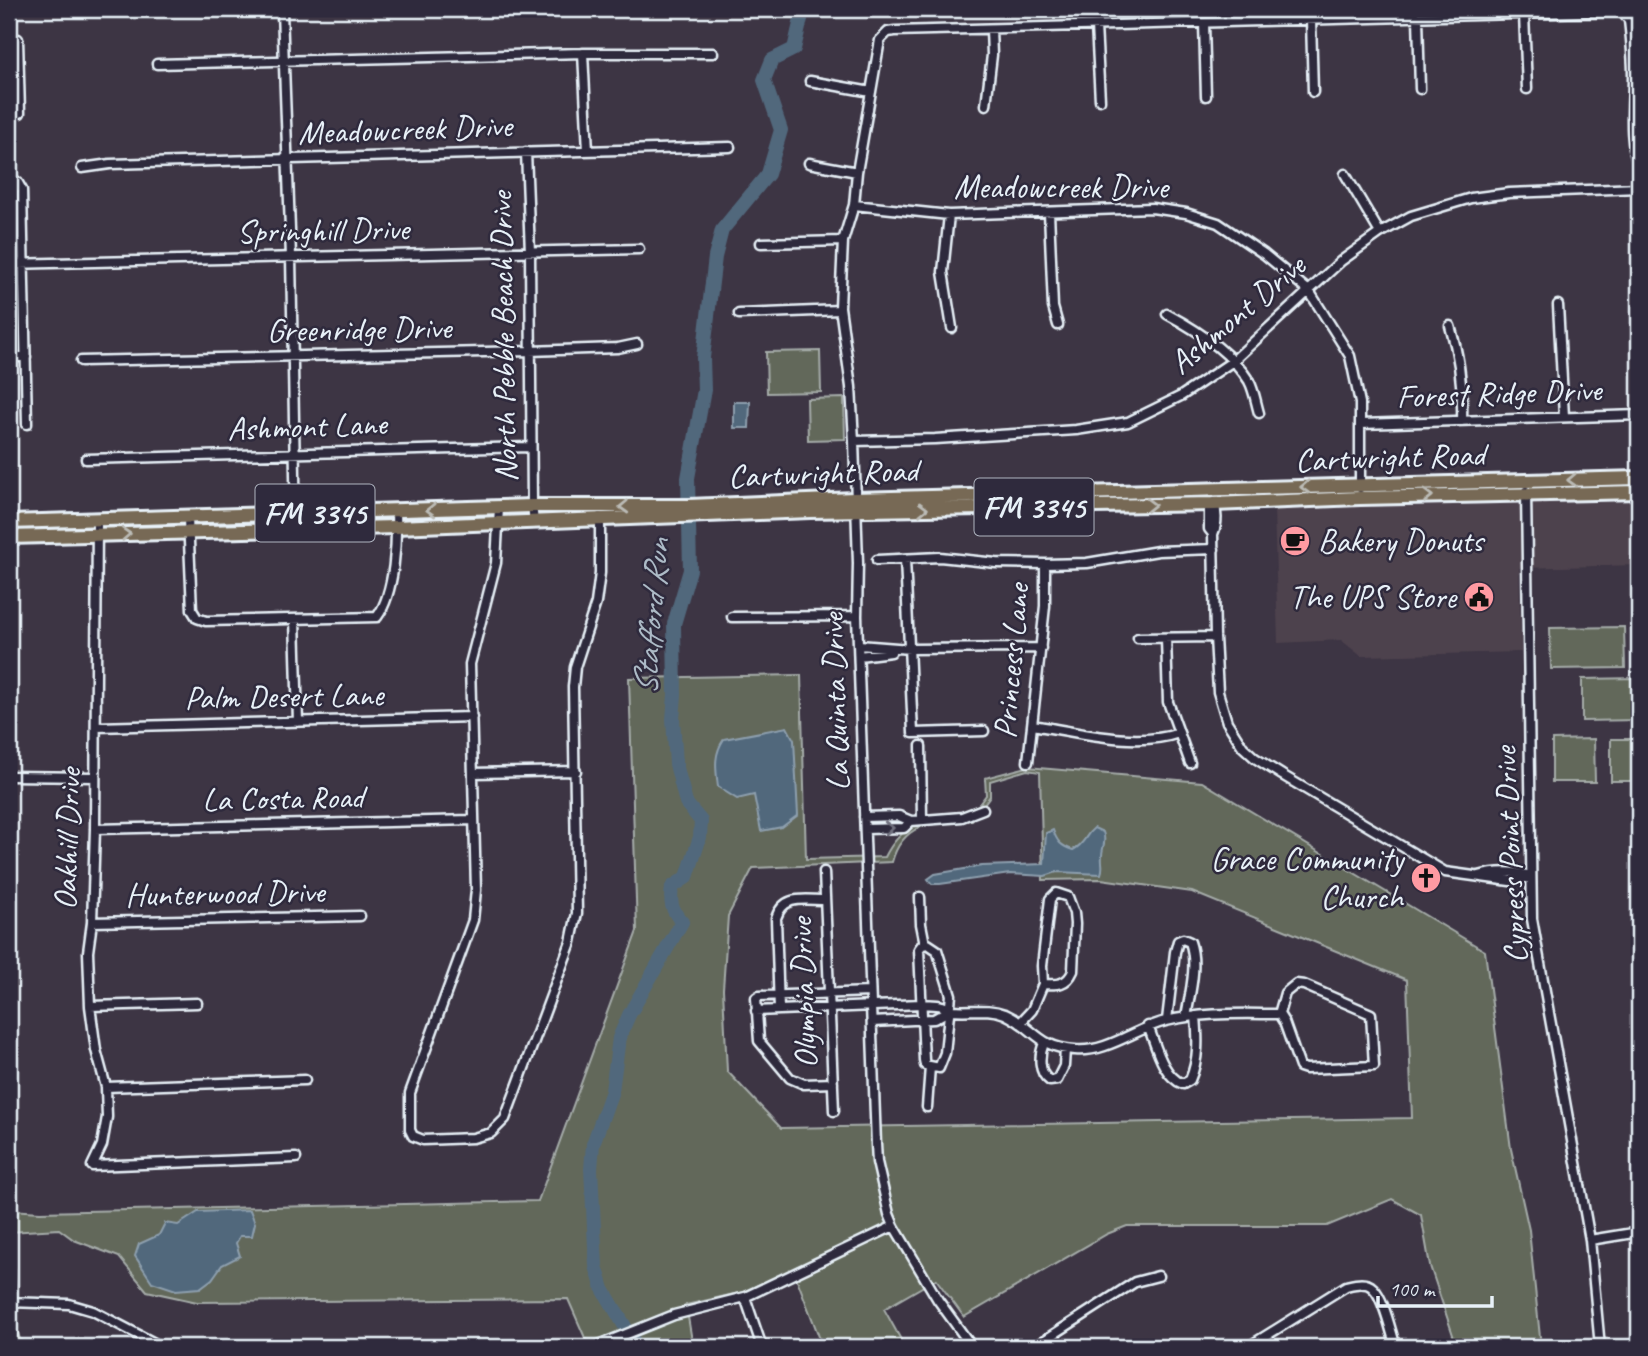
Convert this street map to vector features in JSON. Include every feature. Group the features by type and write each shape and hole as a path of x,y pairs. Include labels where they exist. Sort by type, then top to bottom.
{"main road":[{"name":"Cartwright Road","path":"1526,488 1639,478"},
{"name":"Cartwright Road","path":"9,522 97,520 296,529 534,521 600,513 1213,490 1526,488 1639,492"},
{"name":"Cartwright Road","path":"855,505 1214,504 1360,491"},
{"name":"Cartwright Road","path":"9,537 97,536 296,514 531,506 600,513"}],"street":[{"path":"282,11 291,257 296,529"},
{"path":"986,105 992,55 991,29 1621,11 1629,20 1633,72 1632,120 1639,168"},
{"path":"1524,14 1527,89"},
{"path":"1418,17 1420,89"},
{"path":"1311,20 1313,92"},
{"path":"1203,23 1206,96"},
{"path":"1096,26 1100,100"},
{"name":"La Quinta Drive","path":"972,1347 938,1300 894,1226 877,1162 857,616 854,441 851,387 840,310 843,241 854,205 857,172 880,40 883,35 895,31 991,29"},
{"path":"9,40 18,39 20,113 9,113"},
{"path":"157,64 713,53"},
{"path":"583,54 588,151"},
{"path":"810,81 871,92"},
{"name":"Meadowcreek Drive","path":"82,168 110,164 730,147"},
{"name":"North Pebble Beach Drive","path":"526,152 530,252 531,506 534,521"},
{"path":"809,163 857,172"},
{"path":"1345,174 1380,233"},
{"path":"9,176 22,190 27,424"},
{"name":"Ashmont Drive","path":"854,441 1063,431 1128,422 1181,396 1233,360 1340,261 1410,216 1471,198 1509,193 1639,188"},
{"name":"Meadowcreek Drive","path":"854,205 949,215 1152,208 1186,213 1218,223 1264,254 1310,291 1350,356 1360,403 1360,491"},
{"path":"1049,212 1053,307 1058,326"},
{"path":"949,215 943,272 952,328"},
{"path":"761,243 843,241"},
{"name":"Springhill Drive","path":"9,264 639,249"},
{"path":"1558,305 1564,417"},
{"path":"738,314 840,310"},
{"path":"1167,314 1233,360 1251,383 1259,413"},
{"path":"1450,327 1458,351 1463,387 1462,421"},
{"name":"Greenridge Drive","path":"81,361 529,351 618,348 637,344"},
{"path":"9,357 26,357"},
{"name":"Forest Ridge Drive","path":"1361,424 1639,415"},
{"name":"Ashmont Lane","path":"86,459 531,447"},
{"name":"Cypress Point Drive","path":"1526,488 1532,919 1590,1240 1600,1347"},
{"path":"1213,490 1217,510 1213,534 1218,692 1233,732 1249,752 1282,775 1445,872 1476,877 1500,872 1518,872 1531,876"},
{"path":"499,508 496,563 470,664 472,820 476,890 472,920 410,1093 411,1132 413,1136 423,1140 483,1136 498,1128 505,1119 571,942 577,913 575,667 596,603 600,573 600,513"},
{"path":"189,524 192,610 197,618 206,621 377,617 383,608 390,582 397,527 396,511"},
{"name":"Oakhill Drive","path":"97,520 96,829 88,952 90,1006 96,1050 106,1087 107,1117 103,1145 92,1166 296,1158"},
{"path":"877,560 940,557 996,563 1087,563 1158,551 1214,549"},
{"path":"905,559 913,733 984,731"},
{"name":"Princess Lane","path":"1028,762 1045,606 1045,564"},
{"path":"732,617 857,616"},
{"path":"295,619 298,722"},
{"path":"1138,638 1215,637"},
{"path":"1166,638 1168,702 1189,763"},
{"path":"859,645 910,649 1041,648"},
{"path":"859,656 910,649"},
{"name":"Palm Desert Lane","path":"97,727 472,717"},
{"path":"1032,725 1098,735 1152,739 1179,733"},
{"path":"921,746 922,820"},
{"path":"473,773 576,771"},
{"path":"9,776 95,777"},
{"path":"864,817 899,816 911,821 962,817 983,809"},
{"name":"La Costa Road","path":"96,829 472,820"},
{"path":"864,829 904,828 911,821"},
{"name":"Olympia Drive","path":"824,872 834,1111"},
{"path":"1020,1023 1031,1010 1043,984 1042,966 1050,899 1060,893 1068,897 1074,913 1073,971 1063,984 1043,984"},
{"path":"920,897 921,924 926,944 937,950 951,995 943,1064 939,1068 925,1065 924,1060 919,949 926,944"},
{"path":"779,1010 776,918 779,910 788,901 825,900"},
{"name":"Hunterwood Drive","path":"92,922 360,916"},
{"path":"1148,1026 1171,1077 1183,1084 1190,1080 1195,1067 1197,1047 1191,1017 1193,964 1191,945 1183,939 1178,941 1176,946 1167,1020"},
{"path":"1296,984 1371,1014 1374,1066 1300,1067 1279,1014 1285,993 1296,984"},
{"path":"833,1083 804,1084 790,1078 759,1041 756,998 870,992"},
{"path":"90,1006 197,1003"},
{"path":"756,1011 921,1004 941,1005 950,1010 995,1011 1020,1023 1044,1043 1079,1051 1103,1046 1167,1020 1279,1014"},
{"path":"872,1022 934,1019 950,1010"},
{"path":"1044,1043 1041,1050 1041,1067 1045,1078 1050,1081 1057,1080 1063,1072 1065,1049"},
{"path":"928,1107 930,1067"},
{"path":"106,1087 305,1080"},
{"path":"594,1347 674,1315 745,1297 894,1226"},
{"path":"1590,1240 1639,1232"},
{"path":"9,1270 10,1302 69,1304 93,1311 162,1347"},
{"path":"1034,1347 1135,1282 1158,1276"},
{"path":"1248,1347 1346,1286 1360,1283 1373,1287 1380,1299 1396,1347"},
{"path":"745,1297 762,1347"}],"shaded area":[{"path":"1639,497 1639,565 1519,568 1521,652 1361,656 1341,640 1278,643 1274,507"}],"green space":[{"path":"820,351 821,392 767,393 766,352"},
{"path":"844,398 845,439 808,440 807,399"},
{"path":"1624,627 1625,668 1551,669 1550,628"},
{"path":"801,675 806,859 885,857 893,844 910,828 931,821 970,816 986,795 985,778 1027,767 1202,782 1485,951 1511,1149 1529,1230 1541,1347 1457,1347 1430,1266 1421,1215 1392,1199 1327,1226 1127,1226 1107,1234 964,1317 936,1279 884,1309 905,1347 823,1347 793,1269 743,1292 686,1305 693,1347 589,1347 568,1299 197,1302 147,1291 119,1257 74,1240 59,1229 9,1232 11,1210 40,1212 538,1201 637,931 629,678","holes":["1027,770 1040,772 1043,880 1101,879 1192,892 1407,980 1412,1118 781,1128 727,1071 723,989 728,916 753,868 892,862 904,838 913,831 934,823 972,820 990,796 990,781"]},
{"path":"1639,678 1639,720 1582,721 1582,679"},
{"path":"1594,739 1595,782 1552,782 1552,740"},
{"path":"1611,739 1639,739 1639,781 1611,781"},
{"path":"9,1317 12,1317 20,1339 34,1347 9,1347"}],"water":[{"path":"734,402 750,402 749,428 734,428"},
{"path":"787,727 794,740 798,815 782,827 761,831 754,795 737,799 718,787 718,751 724,739"},
{"path":"1094,828 1104,835 1101,874 1010,874 940,884 932,884 928,879 935,874 982,866 1044,864 1046,833 1053,830 1060,843 1073,850"},
{"path":"250,1210 255,1223 252,1236 240,1236 236,1243 240,1256 222,1265 212,1279 200,1288 176,1290 152,1282 135,1256 139,1244 159,1235 165,1223 178,1225 198,1212"}],"waterway":[{"name":"Stafford Run","path":"637,1347 603,1289 596,1266 591,1169 593,1144 612,1091 619,1038 629,1015 682,922 672,906 672,887 687,877 700,837 701,821 686,803 676,764 673,719 674,624 690,570 688,478 704,390 703,358 715,257 722,230 768,174 781,130 764,80 772,60 794,49 801,19 799,9"}],"place":[{"name":"Bakery Donuts","path":"1295,541"},
{"name":"The UPS Store","path":"1479,597"},
{"name":"Grace Community Church","path":"1426,878"}]}
